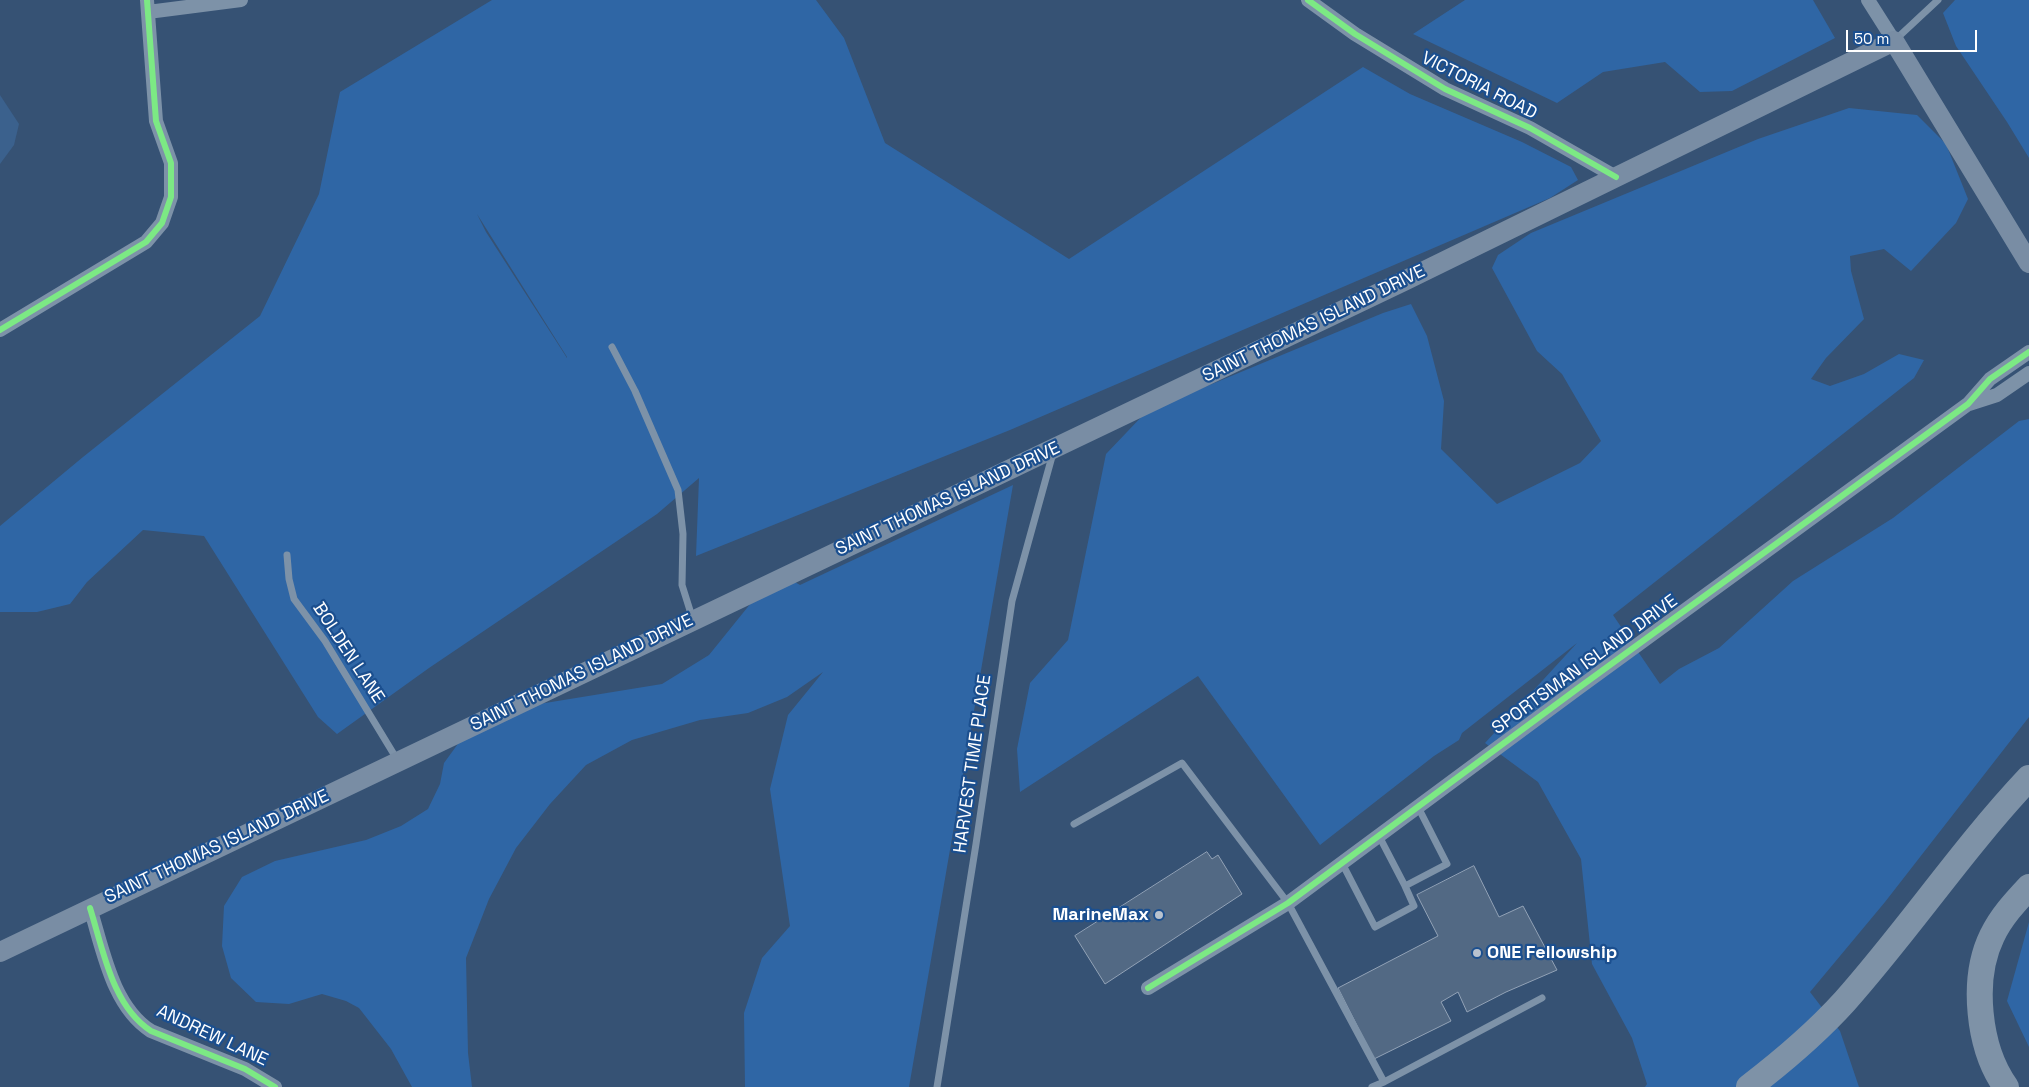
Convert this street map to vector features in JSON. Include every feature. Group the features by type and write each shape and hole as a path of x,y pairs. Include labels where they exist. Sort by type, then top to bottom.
{"highway":[{"path":"1748,1087 1783,1060 1844,1002 1980,834 2029,778"},
{"path":"2006,1087 2001,1080 1981,1024 1979,1000 1982,966 1995,930 2007,910 2029,887"}],"main road":[{"name":"SAINT THOMAS ISLAND DRIVE","path":"0,952 1395,286 1894,41"},
{"path":"1894,41 2029,263"}],"street":[{"path":"0,330 146,242 162,223 171,197 171,163 156,121 148,6 241,0"},
{"name":"VICTORIA ROAD","path":"1308,0 1355,34 1446,89 1530,128 1616,177"},
{"path":"1868,0 1894,41"},
{"name":"SPORTSMAN ISLAND DRIVE","path":"1148,988 1288,904 1968,404 1990,379 2029,352"},
{"name":"SPORTSMAN ISLAND DRIVE","path":"1968,404 1998,395 2029,372"},
{"name":"ANDREW LANE","path":"90,908 115,986 131,1014 140,1024 151,1031 245,1069 275,1087"}],"lane":[{"path":"1894,41 1938,0"},
{"path":"612,347 635,391 678,490 683,534 682,585 693,620"},
{"name":"HARVEST TIME PLACE","path":"937,1087 1012,601 1054,448"},
{"name":"BOLDEN LANE","path":"287,555 289,579 294,599 324,641 398,761"},
{"path":"1074,824 1182,763 1288,904 1384,1082"},
{"path":"1405,886 1448,864 1418,807"},
{"path":"1342,863 1375,927 1414,906 1380,836"},
{"path":"1372,1087 1542,998"}],"shaded area":[{"path":"492,0 816,0 844,38 885,143 1069,259 1363,67 1410,94 1522,142 1571,167 1578,180 1550,198 1010,430 696,556 699,478 657,514 429,668 337,734 318,717 204,536 143,530 87,582 70,604 37,612 0,612 0,526 83,457 260,316 319,194 340,92","holes":["477,214 567,357 486,232"]},
{"path":"1465,0 1813,0 1835,38 1732,91 1700,92 1665,62 1603,72 1557,103 1413,34"},
{"path":"1955,0 2029,0 2029,158 1956,46 1943,13"},
{"path":"0,95 19,124 14,145 0,164"},
{"path":"1849,108 1917,115 1946,144 1968,199 1956,223 1911,271 1884,249 1850,256 1851,271 1864,319 1826,358 1811,379 1830,386 1864,374 1899,354 1924,360 1914,378 1613,615 1660,684 1679,669 1719,648 1793,581 1893,518 2019,421 2029,419 2029,717 1885,902 1810,992 1840,1031 1859,1087 1645,1087 1647,1084 1632,1038 1592,964 1581,859 1538,782 1485,743 1577,643 1462,733 1459,740 1434,756 1320,845 1198,676 1020,792 1017,749 1030,683 1068,640 1106,454 1147,411 1383,313 1411,304 1427,336 1444,401 1441,449 1497,504 1580,463 1601,441 1562,374 1537,351 1492,268 1498,255 1531,233 1758,139"},
{"path":"1013,485 909,1087 745,1087 744,1013 762,958 790,926 770,789 788,715 823,672 787,697 748,713 700,720 632,740 586,765 550,804 516,848 489,899 466,958 468,1053 472,1087 412,1087 391,1049 359,1008 346,1001 322,994 289,1004 256,1002 231,978 222,946 224,906 242,877 275,861 366,840 401,826 428,809 440,784 444,763 460,741 539,704 662,684 709,655 751,603 793,581 800,585"},
{"path":"2029,922 2029,1047 2007,1001"}],"building":[{"name":"MarineMax","path":"1207,852 1212,859 1218,855 1242,894 1105,984 1075,936"},
{"name":"ONE Fellowship","path":"1474,866 1499,917 1523,906 1557,970 1506,992 1467,1012 1458,992 1441,1002 1451,1021 1374,1059 1338,988 1438,936 1417,895"}],"cycle path":[{"path":"0,330 146,242 162,223 171,197 171,163 156,121 147,0"},
{"path":"1308,0 1355,34 1445,89 1530,128 1616,177"},
{"path":"1148,988 1288,903 1577,689 1968,404 1990,379 2029,352"},
{"path":"90,908 111,976 127,1007 138,1020 151,1031 245,1069 275,1087"}],"place":[{"name":"MarineMax","path":"1159,915"},
{"name":"ONE Fellowship","path":"1477,953"}]}
